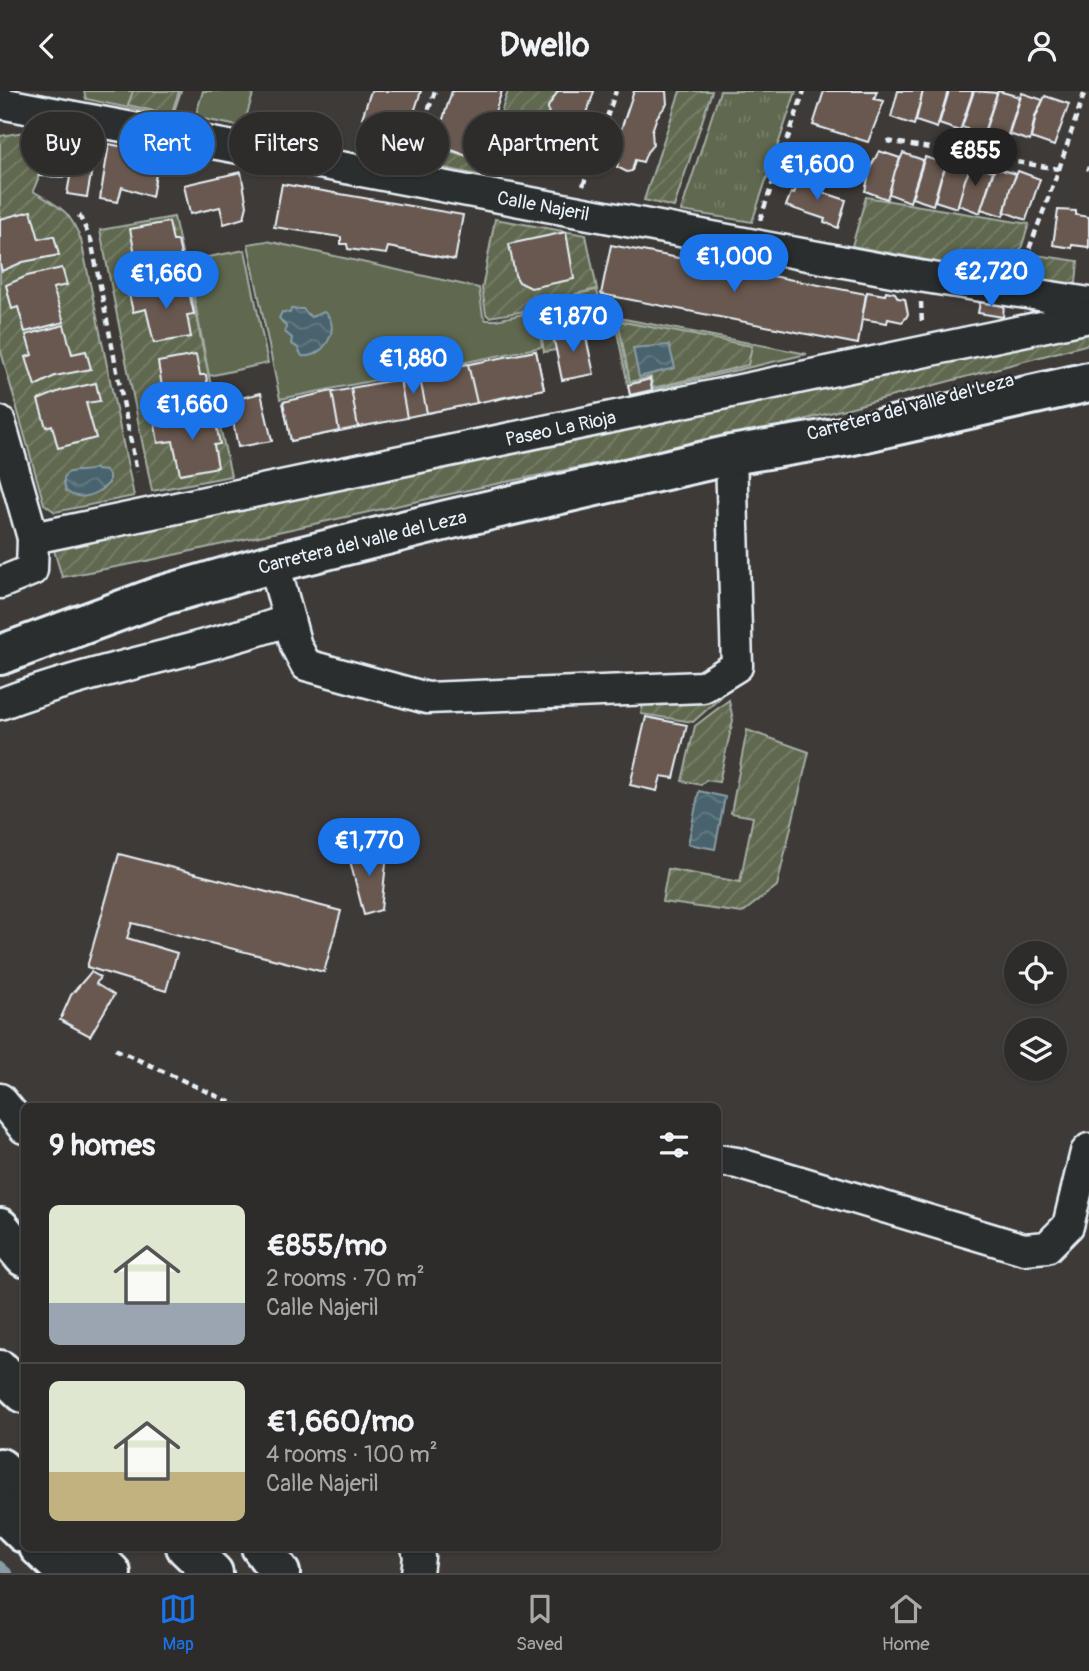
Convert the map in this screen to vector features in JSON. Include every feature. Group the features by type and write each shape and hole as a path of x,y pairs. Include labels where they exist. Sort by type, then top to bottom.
{"main road":[{"name":"Carretera del valle del Leza","path":"731,456 846,420 1089,359"},
{"name":"Carretera del valle del Leza","path":"0,655 160,596 274,563 447,520 731,456 848,436 1089,382"},
{"path":"0,1227 21,1253"},
{"path":"0,1370 21,1390"},
{"path":"0,1468 21,1487"},
{"path":"0,1510 21,1530"},
{"path":"43,1551 67,1573"},
{"path":"88,1551 111,1573"},
{"path":"190,1551 213,1573"},
{"path":"264,1551 280,1573"}],"street":[{"name":"Calle Najeril","path":"0,103 919,276 1089,303"},
{"name":"Paseo La Rioja","path":"33,538 1089,317"},
{"path":"0,422 33,538 32,570 0,583"},
{"path":"274,563 296,646 306,665 427,698 703,687 737,666 731,456"},
{"path":"0,704 98,674 243,636 289,620"},
{"path":"0,1099 21,1124"},
{"path":"721,1160 1024,1249 1047,1247 1068,1226 1086,1152 1089,1149"},
{"path":"417,1573 418,1551"}],"path":[{"path":"405,180 435,91"},
{"path":"581,193 616,91"},
{"path":"752,245 804,91"},
{"path":"1014,291 1085,91"},
{"path":"887,141 1059,169"},
{"path":"79,215 91,240 137,472"},
{"path":"919,276 923,351"},
{"path":"115,1049 232,1103"}],"green space":[{"path":"84,91 181,91 174,112 148,112 86,99"},
{"path":"133,91 179,91 172,112 158,112 128,105"},
{"path":"203,91 254,91 248,112 229,112 229,124 215,121 215,112 197,112"},
{"path":"508,91 594,91 587,112 501,112"},
{"path":"680,91 712,91 674,207 644,200"},
{"path":"720,91 796,91 752,222 681,211"},
{"path":"21,132 21,175 39,175 33,191 68,215 81,240 134,496 55,512 44,504 0,348 0,136"},
{"path":"449,151 463,155 463,172 449,169"},
{"path":"866,197 1029,224 1012,276 852,246"},
{"path":"174,217 231,476 152,491 100,230"},
{"path":"495,219 586,235 597,289 575,294 597,290 604,322 553,332 556,350 544,352 537,309 489,317 486,314 482,289"},
{"path":"267,241 479,288 486,320 537,311 542,347 280,399 248,244"},
{"path":"245,250 268,363 209,376 187,261"},
{"path":"1036,255 1078,261 1076,283 1066,284 1028,277"},
{"path":"614,317 807,354 630,395"},
{"path":"618,321 752,346 748,365 653,388 651,377 630,382"},
{"path":"1089,330 1089,344 777,427 491,485 142,562 62,577 54,550"},
{"path":"720,698 693,722 641,714 643,703"},
{"path":"729,700 733,720 719,782 706,780 701,785 682,781 695,726"},
{"path":"747,730 809,752 777,886 742,913 662,902 668,869 740,882 753,817 731,813"}],"water":[{"path":"291,309 303,309 311,317 324,312 332,325 324,347 310,356 302,356 297,347 291,344 292,338 285,332 286,326 279,318 282,312 290,313"},
{"path":"669,345 675,368 639,377 633,348"},
{"path":"95,468 106,471 109,483 88,496 77,496 66,491 64,476 67,473"},
{"path":"699,791 725,797 715,849 688,844"}],"building":[{"path":"371,91 421,91 414,112 364,112"},
{"path":"452,91 502,91 495,112 463,112 463,154 449,149 449,112 445,112"},
{"path":"558,91 594,91 587,112 548,112 548,107"},
{"path":"634,91 666,91 667,104 657,117 652,131 653,145 643,162 635,160 632,171 627,172 623,170 623,123"},
{"path":"824,91 877,91 874,99 884,101 868,142 813,125"},
{"path":"898,91 923,91 914,125 891,117"},
{"path":"923,91 948,91 937,128 916,121"},
{"path":"949,91 973,91 960,131 939,124"},
{"path":"974,91 997,93 983,135 962,127"},
{"path":"998,91 1020,97 1007,138 985,131"},
{"path":"1022,93 1043,100 1035,116 1030,141 1009,134"},
{"path":"1045,96 1069,104 1054,146 1031,138 1036,116"},
{"path":"109,144 119,146 119,175 156,175 152,197 122,187 118,202 100,199"},
{"path":"879,151 900,158 887,199 865,191 871,166"},
{"path":"903,153 923,160 910,202 889,194"},
{"path":"925,157 947,164 933,205 912,198"},
{"path":"949,161 970,168 957,208 935,201"},
{"path":"972,164 993,171 980,213 958,205"},
{"path":"995,168 1016,174 1003,216 981,209"},
{"path":"1018,171 1040,179 1026,220 1005,212 1010,189"},
{"path":"91,175 87,197 67,194 70,177 39,176"},
{"path":"229,175 242,175 247,206 244,218 224,224 220,207 190,214 184,185"},
{"path":"800,176 818,183 816,190 846,200 838,228 824,222 825,219 786,206 791,193 794,194"},
{"path":"282,184 463,215 455,260 388,247 386,254 348,249 347,244 341,244 341,237 274,227"},
{"path":"1058,210 1076,211 1076,215 1089,217 1089,250 1088,247 1053,245"},
{"path":"31,211 39,239 54,236 59,255 23,262 2,271 0,219"},
{"path":"169,222 173,241 178,241 184,270 161,272 126,281 123,262 136,259 130,229"},
{"path":"566,232 574,279 531,288 519,282 509,244"},
{"path":"611,245 866,294 858,344 601,294"},
{"path":"62,268 67,285 53,288 64,322 25,332 18,307 12,309 6,285 27,276"},
{"path":"187,283 194,314 187,315 191,337 154,343 146,309 133,312 129,294"},
{"path":"886,291 905,299 908,314 906,318 902,322 888,319 887,323 862,319 867,292 885,295"},
{"path":"980,302 1004,305 1003,317 978,313"},
{"path":"64,325 72,354 86,351 91,369 55,376 35,386 26,357 32,355 26,335"},
{"path":"584,328 594,374 562,380 553,335"},
{"path":"536,351 544,389 495,400 488,361"},
{"path":"536,351 544,389 291,441 283,402 400,379 400,383 420,378 419,374"},
{"path":"196,355 200,375 206,375 211,405 189,406 153,415 149,396 163,393 158,362"},
{"path":"468,364 477,403 427,413 419,374"},
{"path":"400,379 407,418 358,427 351,388"},
{"path":"650,379 652,390 630,395 628,385"},
{"path":"96,383 100,401 86,403 96,438 58,448 52,425 46,427 38,400 60,391"},
{"path":"332,391 339,431 291,441 283,402"},
{"path":"261,393 272,441 238,447 229,401"},
{"path":"214,414 220,444 214,445 218,467 180,474 173,441 158,443 155,424"},
{"path":"646,717 687,725 674,778 661,776 657,791 630,785"},
{"path":"350,850 387,854 381,910 364,915 348,853"},
{"path":"119,854 341,911 324,972 132,923 127,938 177,953 166,991 87,967"},
{"path":"91,972 100,977 96,984 114,995 90,1036 60,1020 71,995"}],"waterway":[{"path":"0,1565 9,1573"}]}
